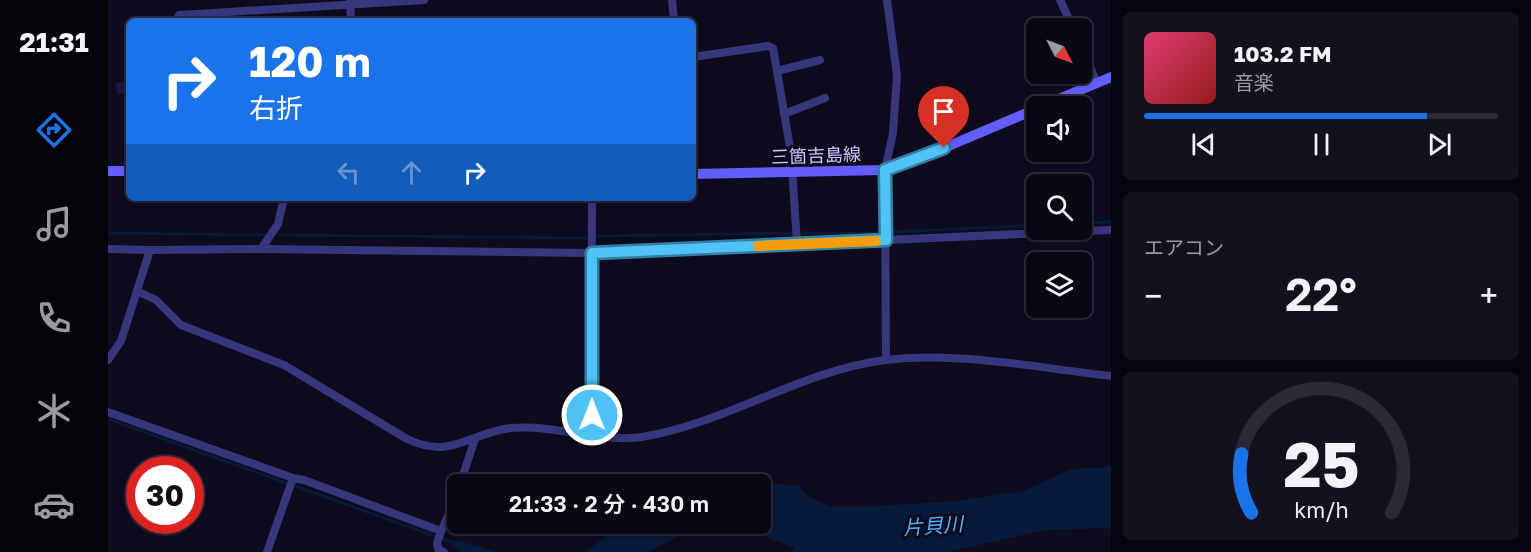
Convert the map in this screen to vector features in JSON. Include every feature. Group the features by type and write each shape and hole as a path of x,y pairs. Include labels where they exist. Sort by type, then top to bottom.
{"main road":[{"path":"1066,96 1111,77"},
{"name":"三箇吉島線","path":"696,174 793,174 885,170 925,156 1026,113"},
{"path":"108,171 126,171"}],"street":[{"path":"178,18 179,15 424,0"},
{"path":"672,0 674,18"},
{"path":"885,360 885,170 893,133 897,75 887,0"},
{"path":"1060,0 1068,18"},
{"path":"350,3 351,18"},
{"path":"696,57 768,46 773,48 793,174 797,243"},
{"path":"777,71 820,60"},
{"path":"1092,71 1097,83"},
{"path":"784,114 825,99"},
{"path":"261,249 278,224 283,201"},
{"path":"591,433 592,201"},
{"path":"108,249 592,253 1111,230"},
{"path":"108,360 121,341 150,250"},
{"path":"137,291 156,300 181,325 284,365 424,447 441,448 501,430 526,427 641,437 716,416 832,371 885,360 930,357 1111,376"},
{"path":"108,412 293,479 304,480 441,532"},
{"path":"463,474 475,439"},
{"path":"267,552 287,490 293,479"},
{"path":"444,552 438,549 437,542 447,518"}],"water":[{"name":"片貝川","path":"1111,467 1111,528 1044,530 948,552 791,552 795,548 766,537 742,534 771,534 771,483 798,486 809,497 831,507 860,507 958,501 1023,491 1071,469"},
{"path":"610,534 682,534 648,552 584,552"},
{"path":"455,540 498,552 461,552 450,546"}],"building":[{"path":"126,81 126,93 118,95 115,84"}],"waterway":[{"path":"1092,223 1111,222"},
{"path":"894,232 1026,225"},
{"path":"108,233 264,235"},
{"path":"598,236 791,233"},
{"path":"804,233 878,233"},
{"path":"280,235 585,238"},
{"path":"108,419 454,543"}],"slow traffic":[{"path":"758,246 876,241"}],"route":[{"path":"592,415 592,253 886,240 885,170 907,164 944,148"}]}
